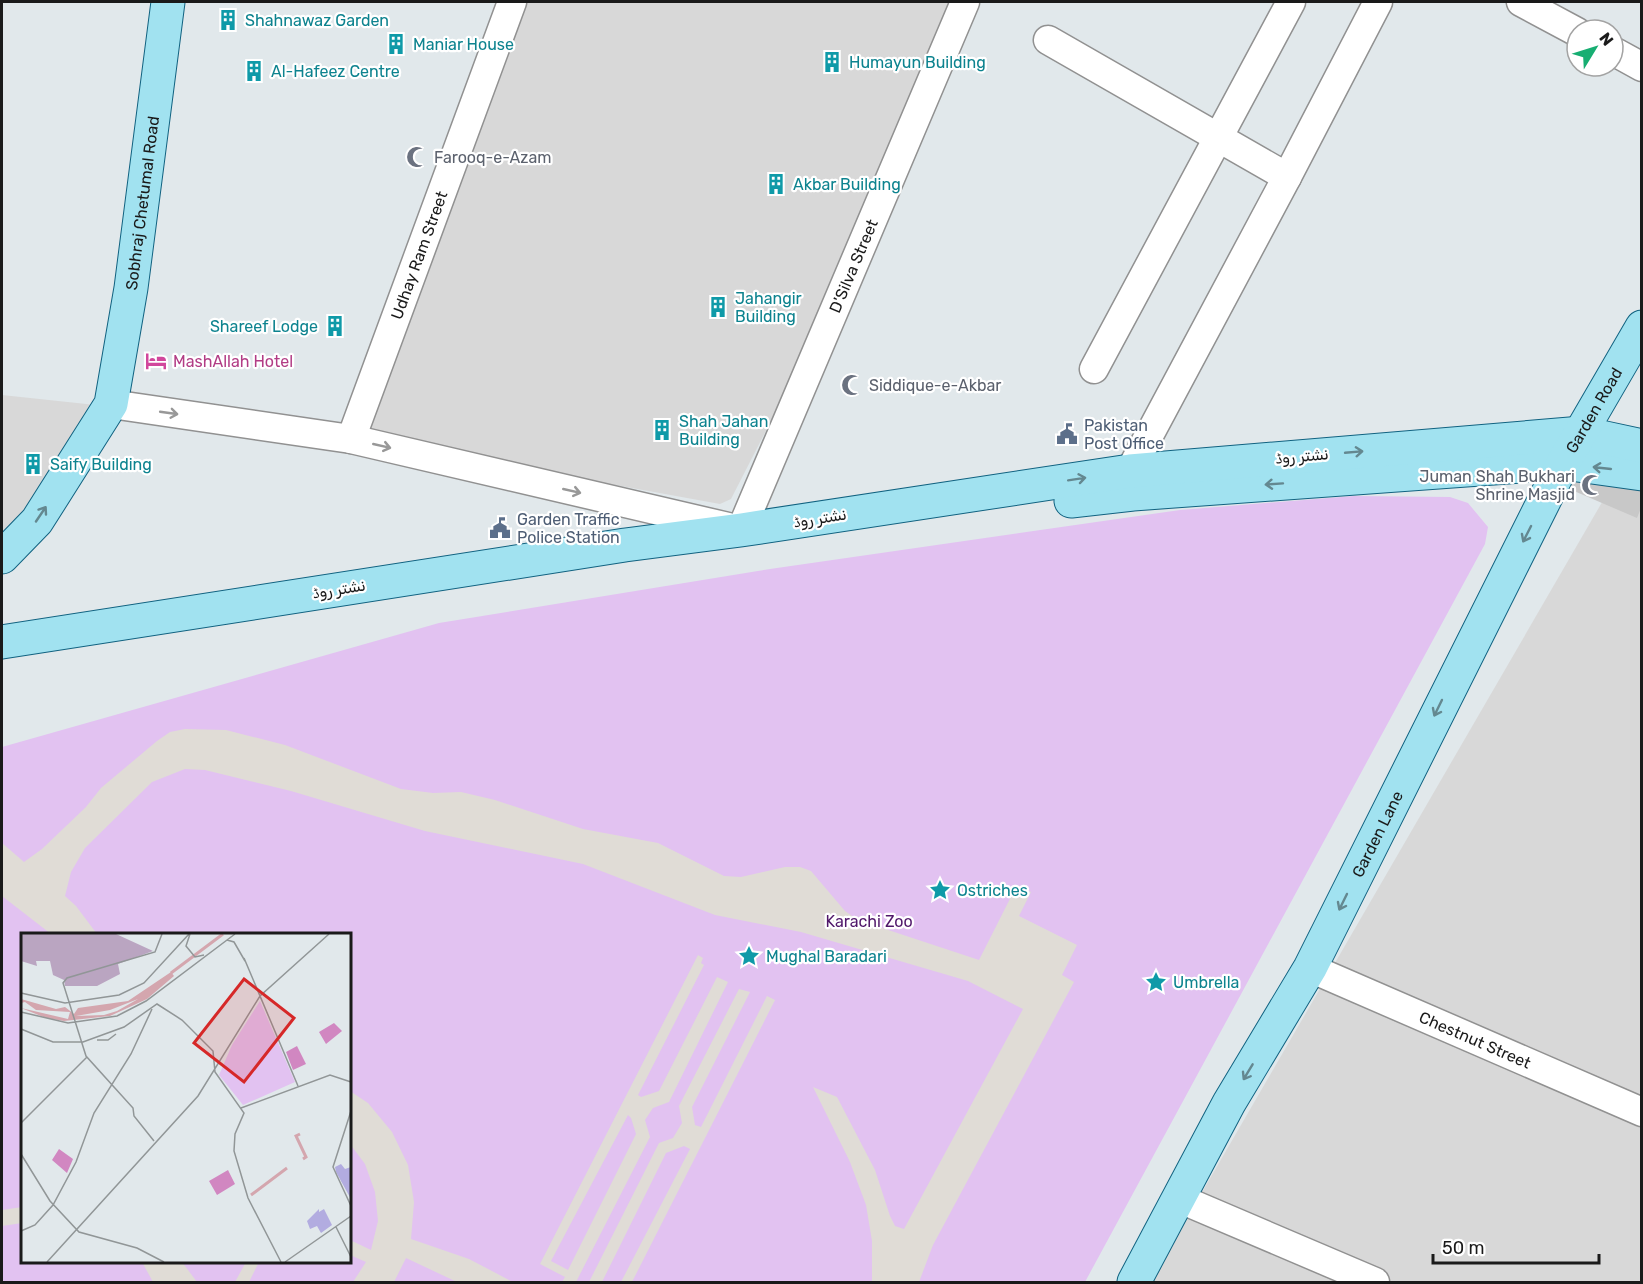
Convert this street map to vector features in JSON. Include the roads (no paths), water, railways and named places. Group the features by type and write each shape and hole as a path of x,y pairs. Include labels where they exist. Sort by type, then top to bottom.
{"main road":[{"name":"Sobhraj Chetumal Road","path":"111,404 131,288 168,2"},
{"name":"Garden Road","path":"1563,463 1641,327"},
{"path":"2,557 38,521 111,404"},
{"name":"نشتر روڈ","path":"2,642 625,545 1131,482 1582,433 1641,446"},
{"name":"نشتر روڈ","path":"2,664 674,550 1131,482 1563,463 1641,474"},
{"name":"Garden Lane","path":"1138,1281 1178,1198 1229,1103 1310,968 1563,463"}],"street":[{"name":"Udhay Ram Street","path":"351,439 512,2"},
{"name":"D'Silva Street","path":"741,530 965,2"},
{"path":"1094,369 1291,2"},
{"path":"1131,482 1378,2"},
{"path":"1521,2 1565,26"},
{"path":"1048,40 1287,177"},
{"path":"1625,58 1641,67"},
{"path":"111,404 351,439 741,530"},
{"name":"Chestnut Street","path":"1310,968 1639,1105"},
{"path":"1178,1198 1375,1282"}],"place":[{"name":"Shahnawaz Garden","path":"228,20"},
{"name":"Maniar House","path":"396,44"},
{"name":"Humayun Building","path":"832,62"},
{"name":"Al-Hafeez Centre","path":"254,71"},
{"name":"Farooq-e-Azam","path":"417,157"},
{"name":"Akbar Building","path":"776,184"},
{"name":"Jahangir Building","path":"718,307"},
{"name":"Shareef Lodge","path":"335,326"},
{"name":"MashAllah Hotel","path":"156,361"},
{"name":"Siddique-e-Akbar","path":"852,385"},
{"name":"Shah Jahan Building","path":"662,430"},
{"name":"Pakistan Post Office","path":"1067,434"},
{"name":"Saify Building","path":"33,464"},
{"name":"Juman Shah Bukhari Shrine Masjid","path":"1592,485"},
{"name":"Garden Traffic Police Station","path":"500,528"},
{"name":"Ostriches","path":"940,890"},
{"name":"Mughal Baradari","path":"749,956"},
{"name":"Umbrella","path":"1156,982"}],"park label":[{"name":"Karachi Zoo","path":"869,921"}]}
